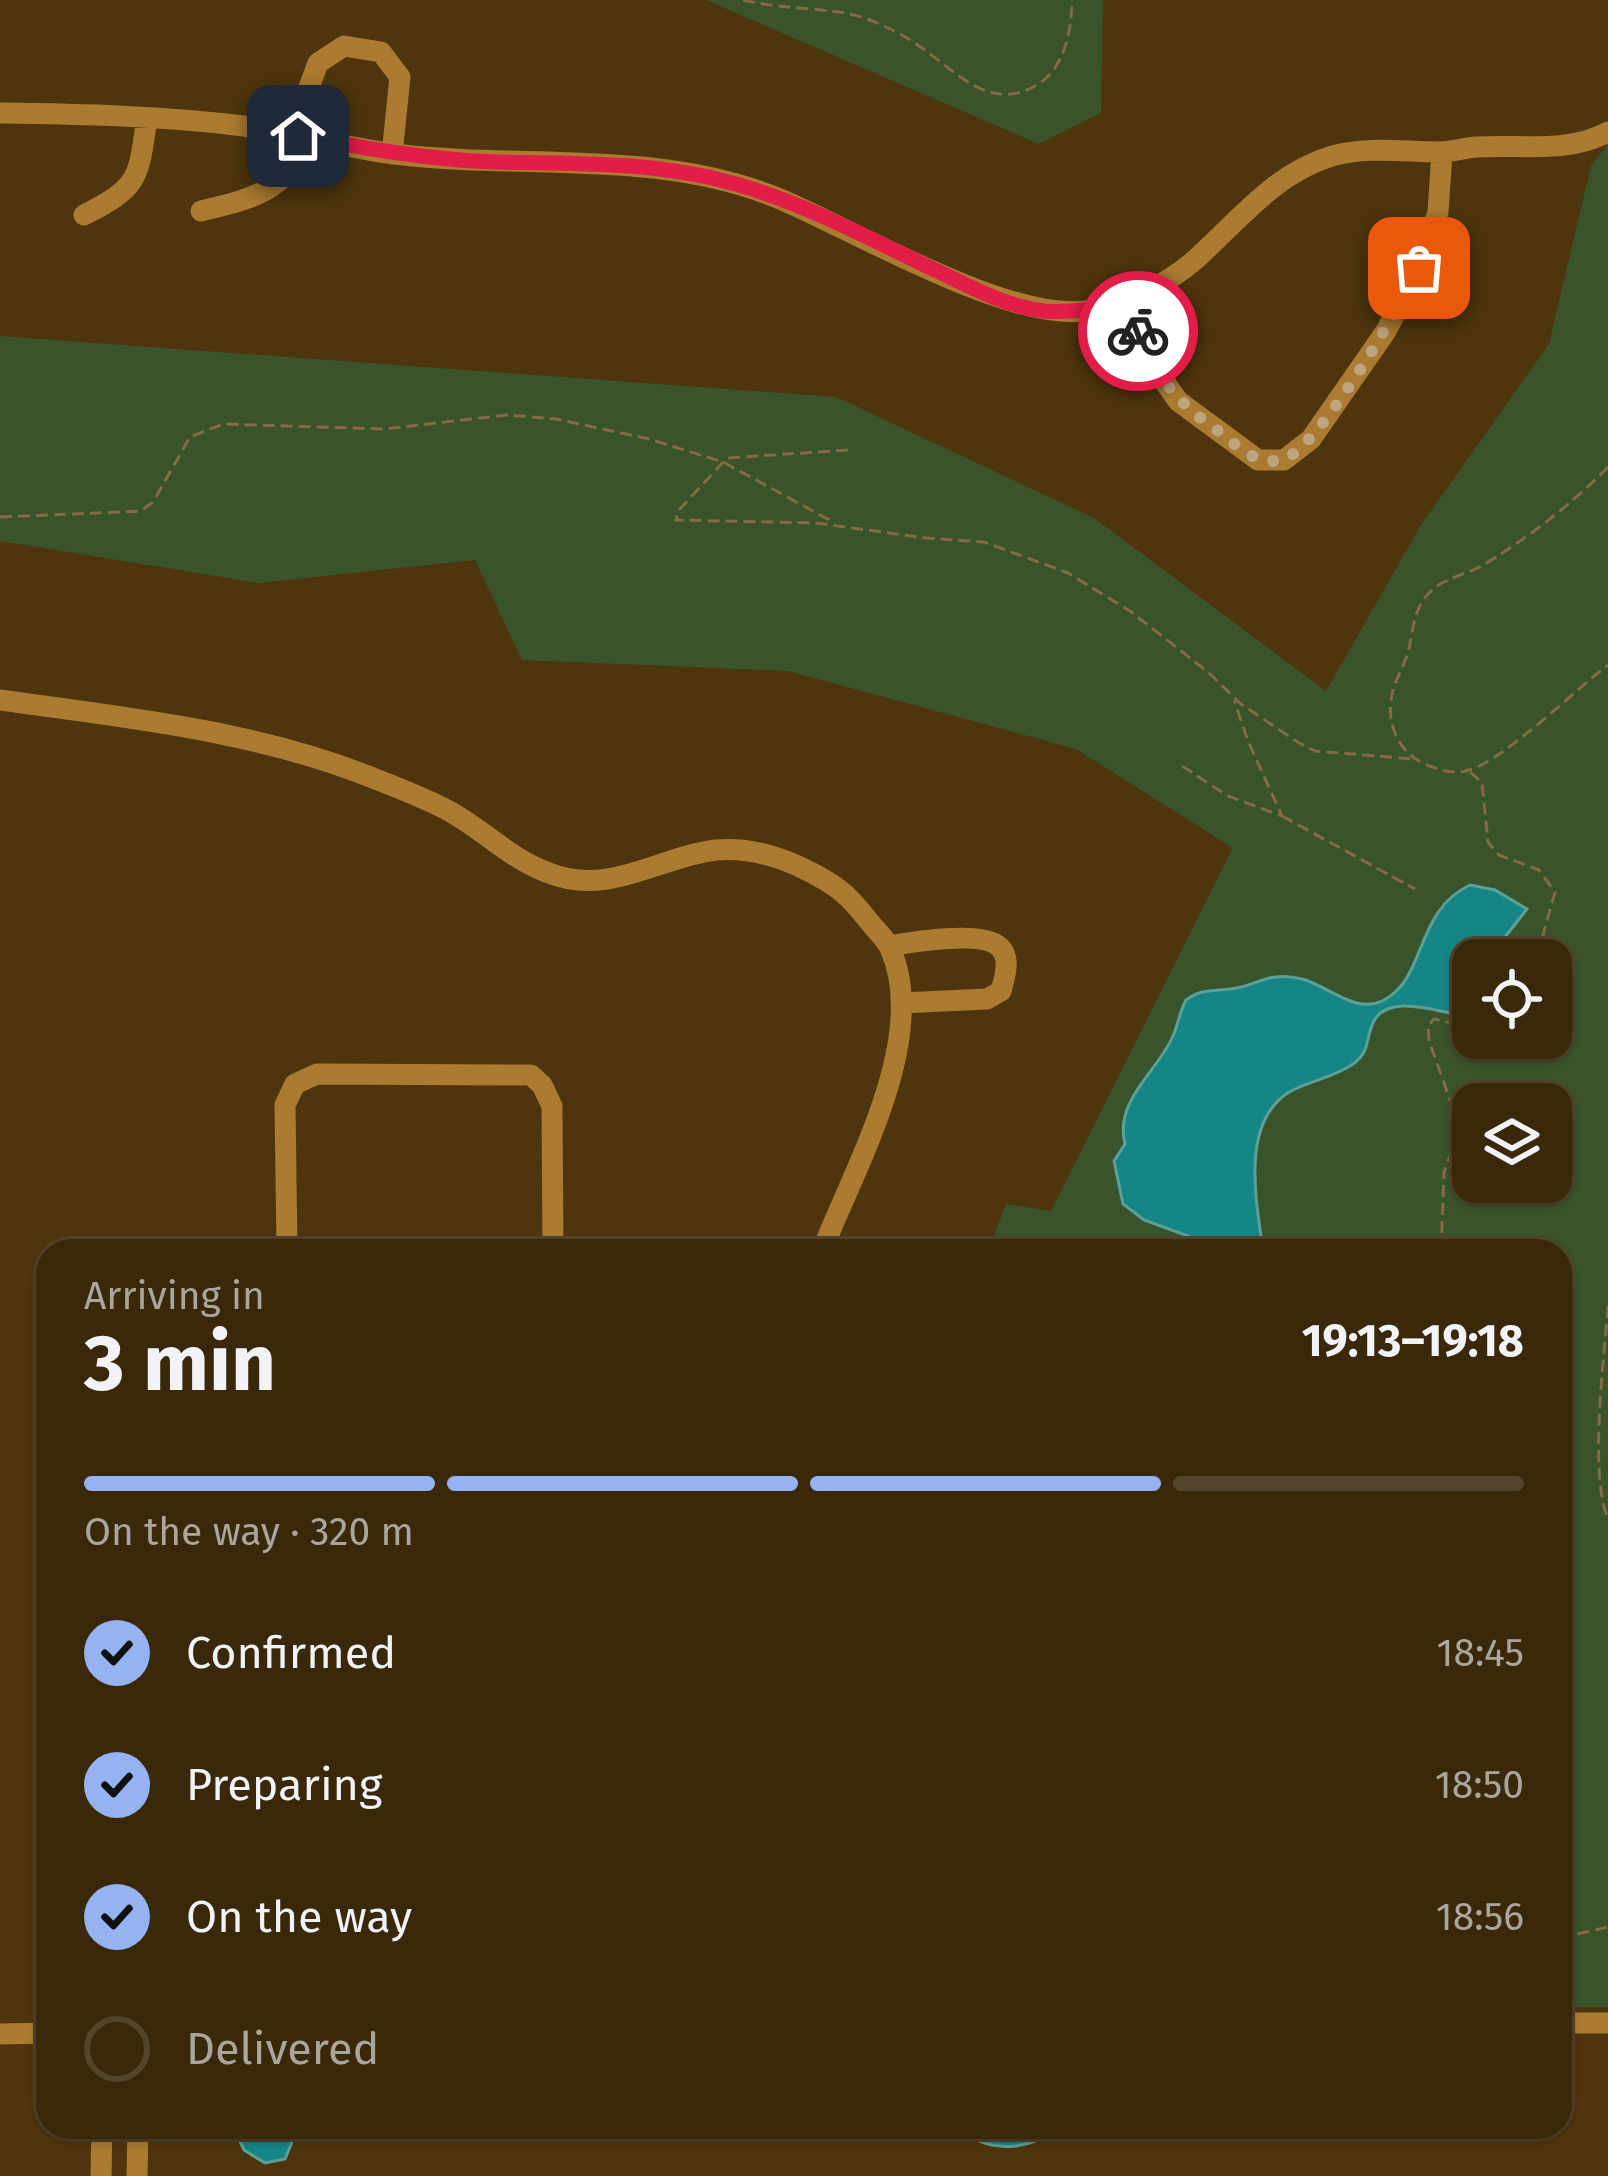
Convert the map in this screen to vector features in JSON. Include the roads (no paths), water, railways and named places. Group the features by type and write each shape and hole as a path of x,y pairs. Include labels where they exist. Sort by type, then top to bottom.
{"street":[{"path":"201,211 248,200 279,184 297,166 305,138 305,98 318,63 344,46 382,52 400,77 392,154"},
{"path":"0,113 243,126 392,154 661,168 774,196 991,296 1039,310 1087,312 1124,301 1193,262 1256,200 1294,173 1330,157 1358,152 1582,146 1608,132"},
{"path":"84,215 115,200 134,183 147,118"},
{"path":"1124,301 1150,361 1178,401 1258,460 1284,460 1311,439 1386,331 1419,268 1438,212 1442,152"},
{"path":"0,700 276,744 450,811 509,855 552,875 610,880 717,850 759,852 799,865 845,892 889,946 902,1032 891,1079 828,1239"},
{"path":"889,946 979,939 998,945 1005,956 1001,991 987,999 901,1003"},
{"path":"286,1239 285,1105 295,1084 317,1073 531,1076 542,1085 552,1106 553,1239"},
{"path":"1572,2024 1608,2023"},
{"path":"0,2034 36,2033"},
{"path":"101,2176 102,2139"},
{"path":"137,2176 139,2139"}],"water":[{"path":"1470,885 1495,890 1527,909 1503,939 1452,939 1452,1013 1390,1008 1372,1025 1358,1060 1293,1090 1272,1108 1262,1126 1255,1167 1262,1239 1192,1239 1144,1220 1123,1204 1114,1161 1125,1144 1125,1114 1172,1038 1186,1000 1202,992 1280,976 1312,982 1362,1004 1382,1001 1407,978 1439,911"},
{"path":"239,2139 292,2142 285,2159 265,2163 244,2150"},
{"path":"975,2139 1041,2139 1003,2147"}]}
